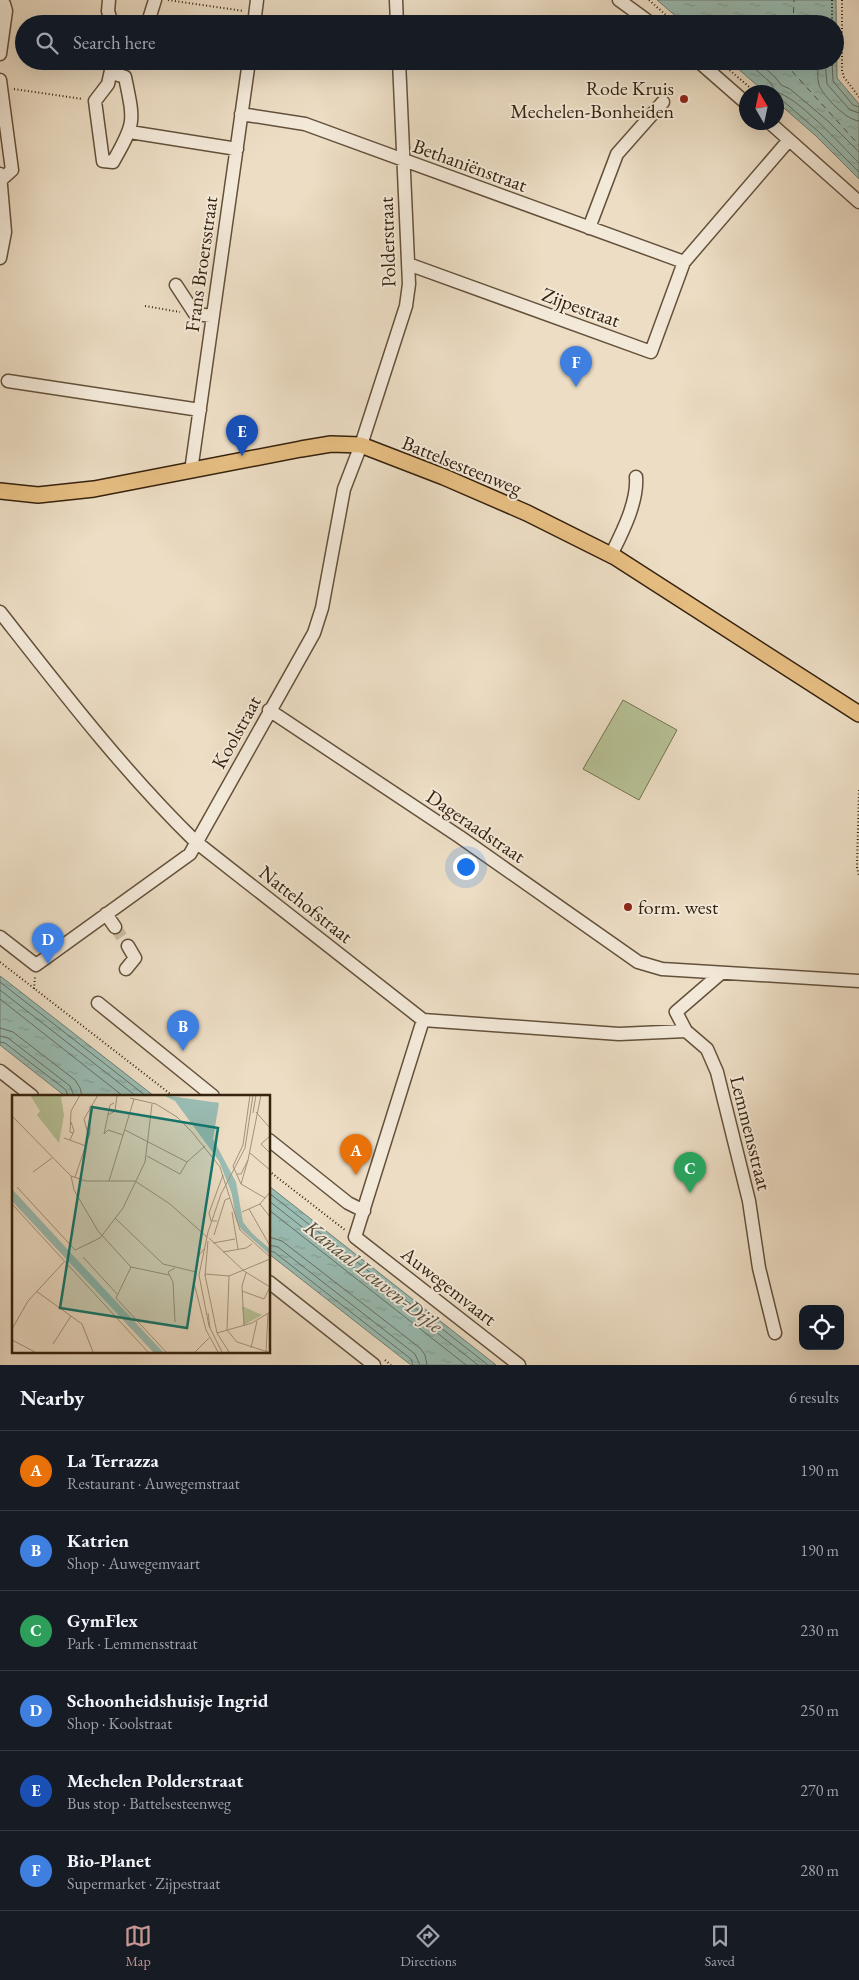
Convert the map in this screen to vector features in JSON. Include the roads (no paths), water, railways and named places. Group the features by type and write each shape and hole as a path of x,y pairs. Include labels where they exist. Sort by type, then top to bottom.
{"main road":[{"name":"Battelsesteenweg","path":"0,490 38,495 94,489 331,444 361,445 444,477 527,513 611,555 859,714"}],"street":[{"path":"109,0 109,15"},
{"path":"150,15 155,0"},
{"path":"396,0 397,15"},
{"path":"619,0 640,15"},
{"path":"0,1 4,4 6,11 0,54"},
{"path":"111,70 108,84 95,101 104,161 113,162 130,132 133,115 125,77 116,70"},
{"name":"Frans Broersstraat","path":"191,471 248,70"},
{"name":"Polderstraat","path":"361,445 406,306 409,284 399,70"},
{"path":"708,70 739,97"},
{"path":"0,258 6,232 1,177 12,170 1,84"},
{"path":"589,228 616,154 664,102"},
{"name":"Bethaniënstraat","path":"242,114 305,124 684,262"},
{"path":"778,130 859,202"},
{"path":"130,132 236,149"},
{"path":"684,262 789,140"},
{"name":"Zijpestraat","path":"408,264 651,352 684,262"},
{"path":"176,285 195,314 213,316"},
{"path":"8,381 200,410"},
{"name":"Koolstraat","path":"0,937 36,965 190,854 269,710 314,633 322,608 344,489 361,445"},
{"path":"611,555 621,535 637,488 636,477"},
{"name":"Nattehofstraat","path":"0,612 61,689 160,806 196,842 423,1020"},
{"name":"Dageraadstraat","path":"269,710 460,837 638,962 662,969 720,974 859,980"},
{"path":"106,914 115,927"},
{"path":"126,969 135,958 128,946"},
{"path":"270,1141 348,1203 364,1211 423,1020 619,1034 686,1031 676,1012 720,974"},
{"path":"98,1002 212,1095"},
{"name":"Lemmensstraat","path":"686,1031 707,1049 717,1072 749,1201 759,1268 775,1333"},
{"path":"0,1071 31,1095"},
{"name":"Auwegemvaart","path":"364,1211 355,1238 520,1365"},
{"path":"270,1283 374,1365"}],"water":[{"path":"657,0 836,0 836,15 674,15"},
{"path":"739,70 837,70 837,78 859,104 859,179 816,136 784,108 784,85 757,85"},
{"path":"0,976 153,1095 64,1095 0,1045"},
{"name":"Kanaal Leuven-Dijle","path":"270,1187 496,1365 411,1365 270,1255"}],"tunnel":[{"path":"115,927 128,946"}],"place":[{"name":"Rode Kruis Mechelen-Bonheiden","path":"684,99"},
{"name":"Bio-Planet","path":"576,387"},
{"name":"Mechelen Polderstraat","path":"242,456"},
{"name":"form. west","path":"628,907"},
{"name":"Schoonheidshuisje Ingrid","path":"48,964"},
{"name":"Katrien","path":"183,1051"},
{"name":"La Terrazza","path":"356,1175"},
{"name":"GymFlex","path":"690,1193"}]}
